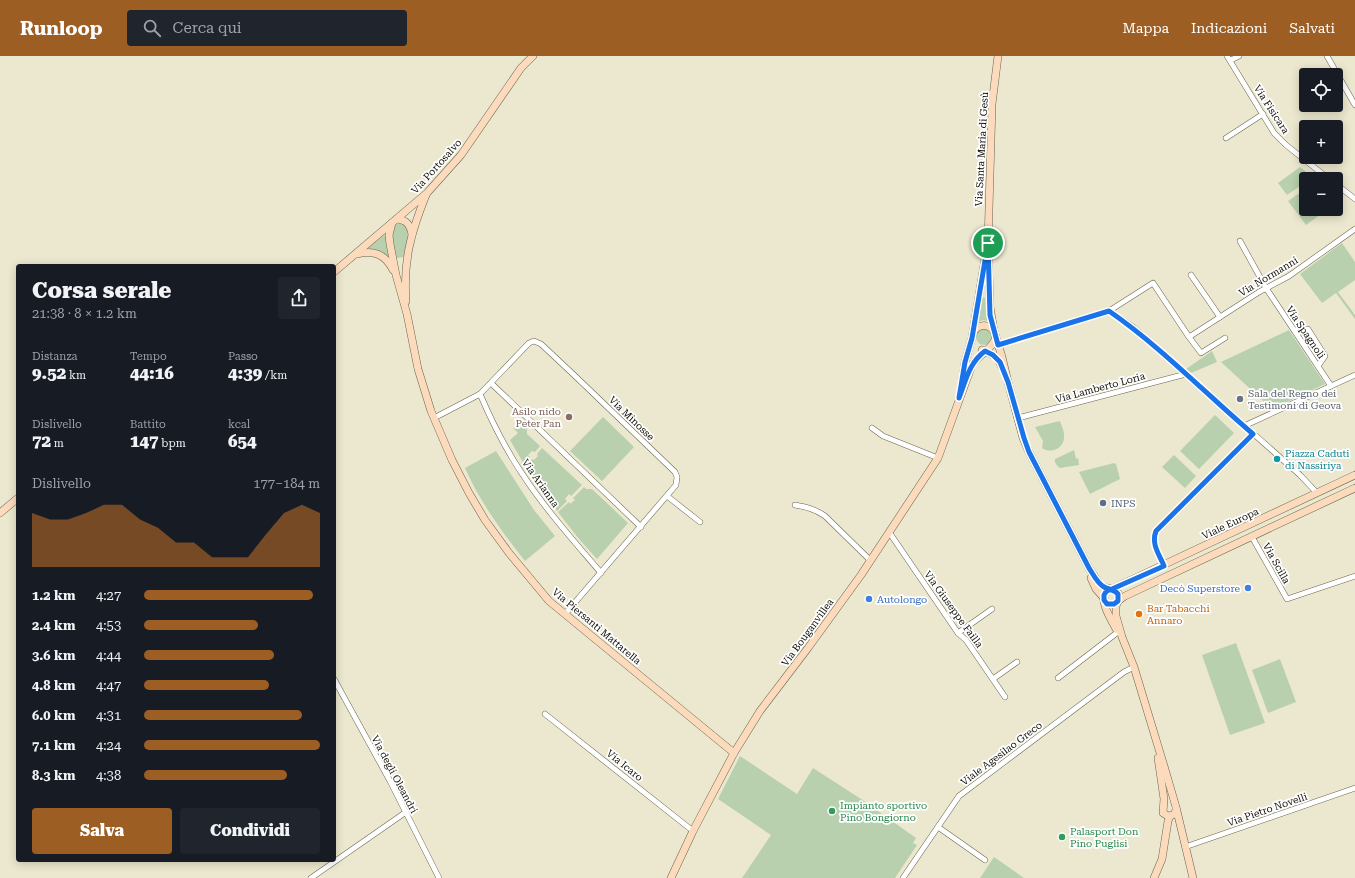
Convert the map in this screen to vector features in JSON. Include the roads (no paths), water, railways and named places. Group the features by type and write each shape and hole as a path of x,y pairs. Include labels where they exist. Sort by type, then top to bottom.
{"main road":[{"name":"Via Portosalvo","path":"336,270 427,193 461,155 521,68 533,56"},
{"name":"Via Santa Maria di Gesù","path":"988,243 992,104 998,56"},
{"path":"407,314 405,290 406,266 416,221 427,193"},
{"path":"407,314 396,275 389,235 394,221 405,221 408,223 412,235"},
{"path":"988,243 990,307 995,334 1024,438 1029,452 1089,568 1100,585 1111,589 1118,594 1116,616 1120,635"},
{"path":"959,398 965,362 972,336 988,243"},
{"path":"355,254 370,252 384,257 389,262 396,275"},
{"name":"Via Piersanti Mattarella","path":"407,314 418,369 431,411 452,460 469,493 509,553 549,601 734,752"},
{"path":"959,398 976,358 985,350 994,344 995,334 988,326 983,325 976,329 972,336 976,347 985,350 997,357 1008,382"},
{"name":"Via Bouganvillea","path":"671,878 693,831 734,752 760,711 808,648 870,560 938,458 959,398"},
{"name":"Viale Europa","path":"1111,589 1164,566 1355,475"},
{"path":"1089,568 1091,578 1096,589 1107,604 1112,605 1132,593 1355,488"},
{"path":"0,513 16,500"},
{"path":"1111,589 1105,592 1104,599 1106,607 1134,667 1156,740 1170,811 1162,859 1154,878"},
{"path":"1156,740 1164,799 1180,828 1193,878"}],"street":[{"path":"1229,58 1239,56"},
{"path":"1327,56 1355,104"},
{"name":"Via Fisicara","path":"1229,58 1274,133 1286,145 1320,172"},
{"path":"1226,138 1263,114"},
{"path":"1343,190 1355,199"},
{"name":"Via Normanni","path":"1189,337 1266,288 1289,276 1355,229"},
{"name":"Via Spagnoli","path":"1240,241 1266,288 1331,386"},
{"path":"1191,275 1220,317"},
{"path":"998,345 1109,311 1152,283 1201,353 1225,338"},
{"path":"1109,311 1133,328 1186,374 1300,475 1317,493"},
{"path":"1294,330 1308,329 1325,356 1318,366"},
{"name":"Via Minosse","path":"434,418 480,394 529,343 534,341 538,342 675,472 677,477 676,485 565,614"},
{"name":"Via Lamberto Loria","path":"1018,418 1186,374"},
{"path":"1244,426 1355,374"},
{"path":"491,383 641,527"},
{"name":"Via Arianna","path":"480,394 490,417 522,474 548,510 601,573"},
{"path":"872,428 883,436 938,458"},
{"path":"1164,566 1155,545 1154,538 1156,531 1253,434"},
{"path":"667,496 700,522"},
{"path":"795,505 817,510 870,560"},
{"name":"Via Giuseppe Failla","path":"889,532 958,633 966,640 1005,697"},
{"name":"Via Scilla","path":"1252,536 1287,599 1355,576"},
{"path":"958,633 992,609"},
{"path":"1058,678 1120,635"},
{"path":"993,679 1017,662"},
{"name":"Viale Agesilao Greco","path":"903,878 959,796 1124,672 1134,667"},
{"name":"Via degli Oleandri","path":"336,683 406,812 439,878"},
{"name":"Via Icaro","path":"545,714 693,831"},
{"name":"Via Pietro Novelli","path":"1186,847 1355,788"},
{"path":"336,861 406,812"},
{"path":"938,827 985,860"},
{"path":"312,878 335,862"}],"place":[{"name":"Sala del Regno dei Testimoni di Geova","path":"1240,399"},
{"name":"Asilo nido Peter Pan","path":"569,417"},
{"name":"Piazza Caduti di Nassiriya","path":"1277,459"},
{"name":"INPS","path":"1103,503"},
{"name":"Decò Superstore","path":"1248,588"},
{"name":"Autolongo","path":"869,599"},
{"name":"Bar Tabacchi Annaro","path":"1139,614"},
{"name":"Impianto sportivo Pino Bongiorno","path":"832,811"},
{"name":"Palasport Don Pino Puglisi","path":"1062,837"}]}
